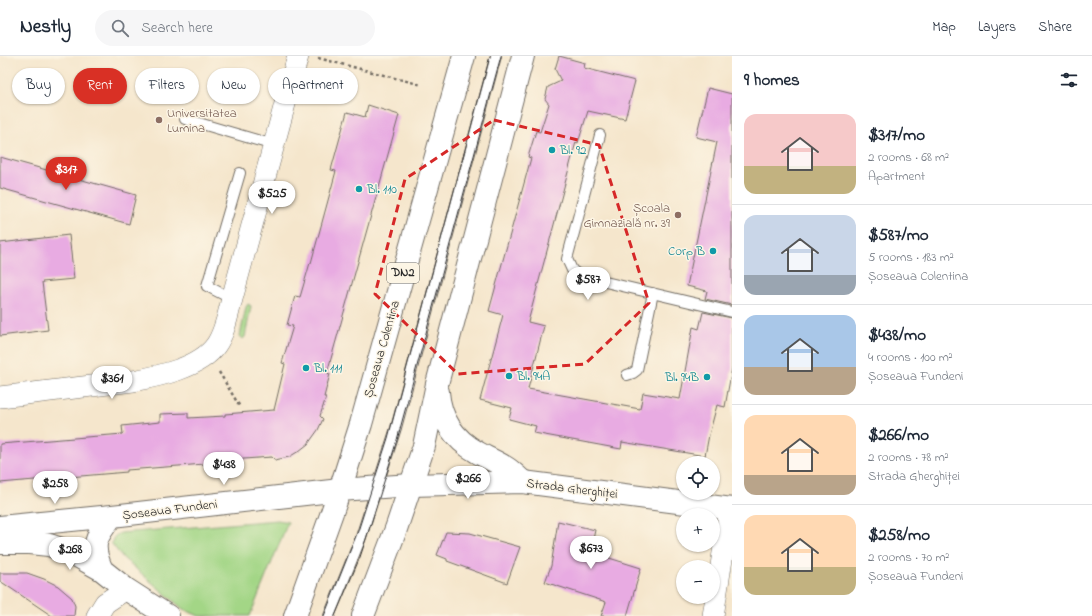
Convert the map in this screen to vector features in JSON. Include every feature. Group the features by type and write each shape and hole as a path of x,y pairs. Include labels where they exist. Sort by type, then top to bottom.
{"main road":[{"name":"Șoseaua Colentina","path":"294,616 340,490 363,417 464,56"},
{"path":"363,616 396,528 424,446 437,384 523,56"},
{"path":"437,384 438,401 442,414 456,435 476,452 512,472 523,482"},
{"name":"Strada Gherghiței","path":"411,485 523,482 731,506"},
{"name":"Șoseaua Fundeni","path":"0,527 378,486 411,485"},
{"path":"102,570 96,555 95,546 98,537 112,516"},
{"path":"0,543 49,545 82,558 102,570 126,589 168,616"},
{"path":"126,589 151,616"}],"street":[{"path":"0,397 133,381 152,377 190,365 208,354 216,346 221,337 232,299 298,56"},
{"path":"713,616 731,506"},
{"path":"96,616 105,603 126,589"}],"lane":[{"path":"329,616 361,537 400,416 496,56"},
{"path":"185,119 274,145"},
{"path":"600,135 567,259 569,265 580,276 732,312"},
{"path":"232,299 207,286 240,173"},
{"path":"627,375 637,370 653,293"}],"path":[{"path":"312,56 422,85"},
{"path":"208,354 240,407"}],"highlighted area":[{"path":"494,120 599,145 649,303 585,364 458,374 375,294 405,179"}],"green space":[{"path":"248,304 251,306 245,337 243,339 240,336 246,307"},
{"path":"278,520 288,522 250,616 199,616 183,609 122,557 112,544 114,537 121,533"}],"building":[{"path":"559,56 585,63 584,68 635,81 625,119 588,111 578,143 576,142 528,322 544,326 528,389 640,409 643,393 680,399 693,327 699,329 703,312 732,318 732,368 725,407 717,405 705,456 622,442 621,449 534,433 536,426 509,419 512,408 480,400 503,315 489,311 531,158 528,157 536,131 540,132 549,104 545,99 548,87 561,81 555,69"},
{"name":"Corp B","path":"708,88 732,94 732,305 705,299 707,291 687,286 717,142 696,137"},
{"path":"368,105 399,115 327,373 330,374 324,397 326,397 320,416 323,419 318,430 308,444 289,457 275,460 272,457 230,460 230,462 127,470 127,472 0,483 0,444 123,434 122,426 160,422 160,414 188,413 188,418 225,416 225,414 274,410 285,364 282,363 293,326 287,325 295,296 300,297 311,263 336,171 331,170 347,112 365,117"},
{"path":"0,157 136,195 129,224 0,188"},
{"path":"69,235 74,279 42,282 48,330 0,336 0,243"},
{"path":"558,521 595,530 592,544 608,550 606,557 641,568 627,616 601,616 606,602 545,582 551,566"},
{"path":"446,532 470,533 520,547 507,583 447,561 447,559 437,555"},
{"path":"0,573 27,573 58,586 72,598 75,606 74,616 52,616 0,581"}],"tram line":[{"path":"324,616 358,531 388,438 490,56"},
{"path":"335,616 360,557 397,440 501,56"}],"place":[{"name":"Universitatea Lumina","path":"159,120"},
{"name":"Bl. 92","path":"552,150"},
{"name":"Bl. 110","path":"359,189"},
{"name":"Școala Gimnazială nr. 39","path":"678,215"},
{"name":"Corp B","path":"713,251"},
{"name":"Bl. 111","path":"306,368"},
{"name":"Bl. 94A","path":"509,376"},
{"name":"Bl. 94B","path":"707,377"}]}
